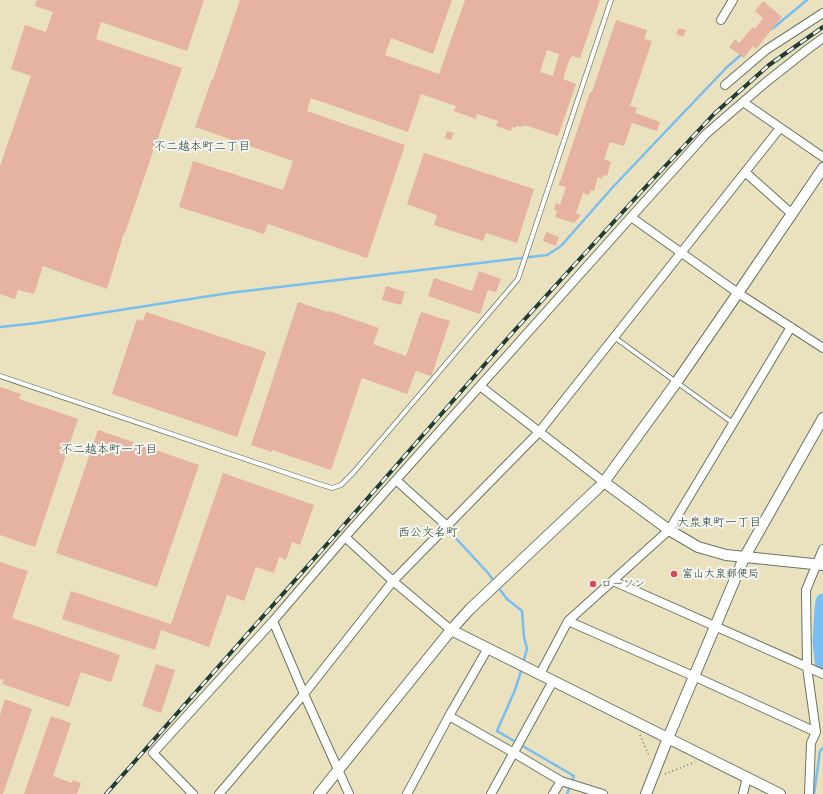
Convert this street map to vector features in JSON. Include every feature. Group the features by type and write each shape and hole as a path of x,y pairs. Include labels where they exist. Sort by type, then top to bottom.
{"street":[{"path":"721,20 733,0"},
{"path":"725,85 766,50 823,13"},
{"path":"193,794 153,754 706,134 765,82 823,38"},
{"path":"743,102 823,157"},
{"path":"219,794 304,694 394,581 539,432 780,128"},
{"path":"319,794 451,630 470,609 604,482 676,383 823,168"},
{"path":"745,172 792,214"},
{"path":"631,217 738,293 823,348"},
{"path":"540,674 568,621 669,530 791,327"},
{"path":"480,386 604,482 669,530 698,547 726,555 744,558 820,565"},
{"path":"646,794 744,558 823,418"},
{"path":"396,480 447,526"},
{"path":"345,537 451,630 780,794"},
{"path":"809,794 811,743 816,732 806,667 806,590 820,565 823,549"},
{"path":"613,581 823,674"},
{"path":"273,621 349,794"},
{"path":"568,621 694,676 816,732"},
{"path":"407,794 448,716 488,648"},
{"path":"491,794 553,681"},
{"path":"448,716 561,781 603,794"},
{"path":"743,794 747,778"},
{"path":"553,794 561,781"}],"lane":[{"path":"0,376 316,483 332,488 341,485 353,473 518,280 611,0"},
{"path":"614,337 733,424"}],"path":[{"path":"640,735 649,756"},
{"path":"665,774 695,762"}],"building":[{"path":"37,0 204,0 187,51 101,22 96,39 182,68 124,233 107,289 43,266 34,294 18,290 15,299 0,294 0,166 31,76 11,69 25,25 46,32 53,12 35,6"},
{"path":"240,0 452,0 433,54 391,38 385,55 439,74 465,0 600,0 580,58 572,56 570,58 563,79 576,84 558,136 524,125 523,127 512,127 511,131 496,126 498,121 477,114 476,119 454,111 456,106 421,94 408,132 311,98 307,111 405,145 367,258 268,224 264,234 179,207 193,161 283,190 293,161 195,127","holes":["547,50 559,54 553,76 540,72"]},
{"path":"763,1 782,17 756,49 753,46 744,58 729,47 735,39 739,43 753,27 755,29 763,18 755,11"},
{"path":"616,20 647,30 644,39 652,41 630,106 637,108 635,113 660,122 657,131 632,123 624,146 610,142 604,159 611,162 607,176 603,175 602,179 598,177 594,191 591,190 589,195 583,193 576,213 581,215 574,223 555,217 557,211 554,210 556,203 560,205 566,187 558,185 590,92 592,92"},
{"path":"679,28 686,30 683,37 676,34"},
{"path":"447,131 454,133 451,140 445,138"},
{"path":"424,153 534,189 517,243 486,233 483,241 434,225 437,215 407,204"},
{"path":"546,232 559,237 556,246 543,241"},
{"path":"479,271 501,279 496,292 488,290 480,314 428,296 434,278 472,291"},
{"path":"386,286 405,292 401,305 382,300"},
{"path":"298,302 379,328 373,344 406,356 421,312 450,321 431,376 416,371 407,394 362,378 331,470 272,450 272,452 251,445"},
{"path":"146,312 266,352 237,437 112,394 137,319 143,321"},
{"path":"0,387 21,394 19,399 78,419 35,547 0,535"},
{"path":"98,430 199,465 157,587 56,553"},
{"path":"223,473 314,505 300,545 292,542 286,560 279,557 274,573 256,567 244,601 227,595 209,647 161,630 155,650 62,619 71,591 171,624"},
{"path":"0,562 28,571 12,618 120,655 111,682 81,672 69,707 2,684 4,680 0,679"},
{"path":"156,664 175,670 161,713 142,706"},
{"path":"5,699 32,709 3,794 0,794 0,715"},
{"path":"51,716 71,723 53,776 72,783 73,780 81,783 77,794 24,794"}],"waterway":[{"path":"772,29 807,0"},
{"path":"0,327 37,323 229,293 547,255 561,246 612,188 727,67 742,54"},
{"path":"452,534 494,581"},
{"path":"498,587 507,599 522,611 524,637 527,649 523,663"},
{"path":"823,601 820,642 823,667"},
{"path":"522,668 515,690 497,731 574,776 567,794"},
{"path":"814,794 820,751 823,748"}],"railway":[{"path":"106,794 514,331 641,192 714,114 769,65 823,27"}],"place":[{"name":"富山大泉郵便局","path":"674,574"},
{"name":"ローソン","path":"593,584"}],"district":[{"name":"不二越本町二丁目","path":"202,146"},
{"name":"不二越本町一丁目","path":"109,449"},
{"name":"大泉東町一丁目","path":"719,522"},
{"name":"西公文名町","path":"428,532"}]}
